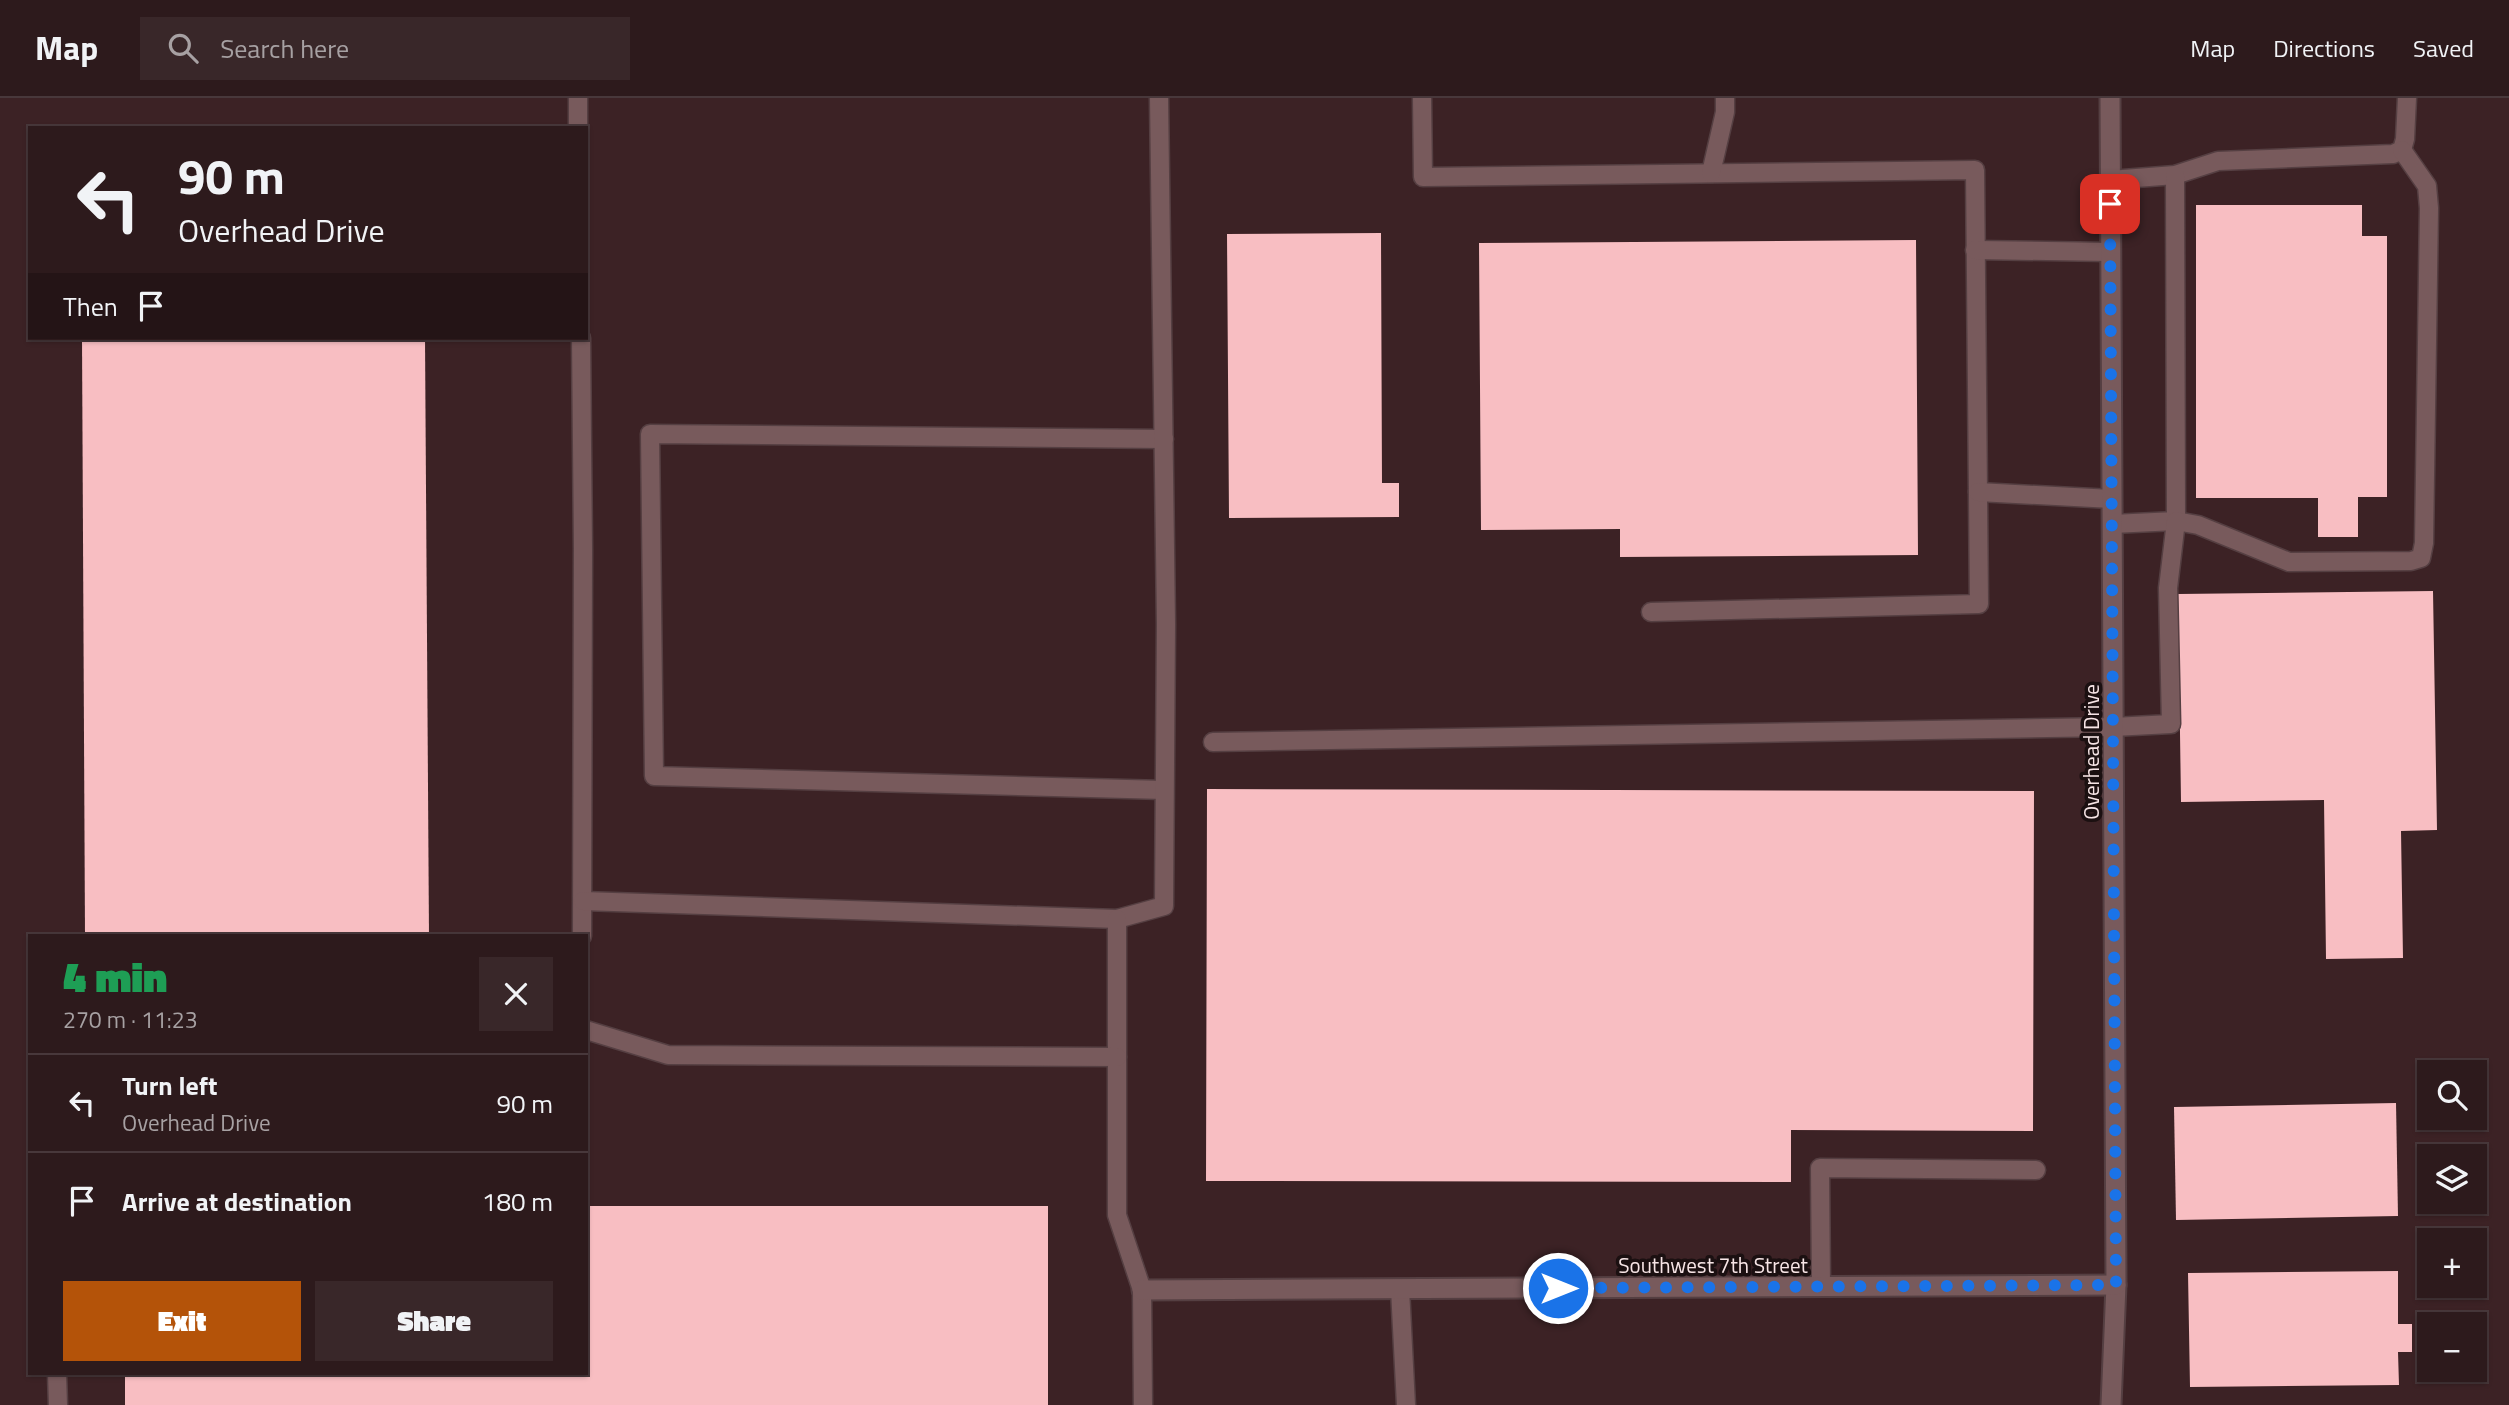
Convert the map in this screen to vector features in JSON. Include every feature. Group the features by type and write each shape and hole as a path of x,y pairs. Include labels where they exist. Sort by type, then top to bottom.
{"street":[{"name":"Overhead Drive","path":"2110,98 2116,1285 2110,1405"},
{"name":"Southwest 7th Street","path":"1142,1290 2116,1285"}],"lane":[{"path":"578,98 578,126"},
{"path":"583,901 1116,919 1164,906 1166,624 1159,98"},
{"path":"1422,98 1423,177 1975,170 1979,604 1651,612"},
{"path":"2110,180 2175,175 2218,161 2393,155 2402,150 2405,139 2407,98"},
{"path":"1711,173 1725,105"},
{"path":"2112,524 2176,521 2198,525 2289,562 2411,561 2421,558 2424,543 2429,208 2427,186 2402,150"},
{"path":"1213,742 2171,724 2168,588 2176,521 2175,175"},
{"path":"1975,250 2110,252"},
{"path":"581,340 582,934"},
{"path":"1164,439 650,434 654,776 1164,790"},
{"path":"1978,492 2112,499"},
{"path":"1116,919 1117,1215 1142,1290 1143,1405"},
{"path":"588,1031 668,1055 1116,1057"},
{"path":"1821,1287 1820,1168 2036,1170"},
{"path":"1400,1289 1406,1405"},
{"path":"57,1375 58,1405"}],"building":[{"path":"2196,205 2362,205 2362,236 2387,236 2387,497 2358,497 2358,537 2318,537 2318,498 2196,498"},
{"path":"1381,233 1382,483 1399,483 1399,517 1229,518 1227,234"},
{"path":"1916,240 1918,555 1620,557 1620,529 1481,530 1479,243"},
{"path":"82,340 425,340 429,934 85,934"},
{"path":"2433,591 2437,830 2401,831 2403,958 2326,959 2324,800 2181,802 2178,594"},
{"path":"1207,789 2034,791 2033,1131 1791,1130 1791,1182 1206,1181"},
{"path":"2396,1103 2398,1216 2176,1220 2174,1107"},
{"path":"588,1206 1048,1206 1048,1405 125,1405 125,1375 588,1375"},
{"path":"2398,1271 2398,1324 2412,1324 2412,1352 2398,1352 2399,1385 2190,1387 2188,1273"}],"route":[{"path":"1558,1288 2116,1285 2110,204"}]}
